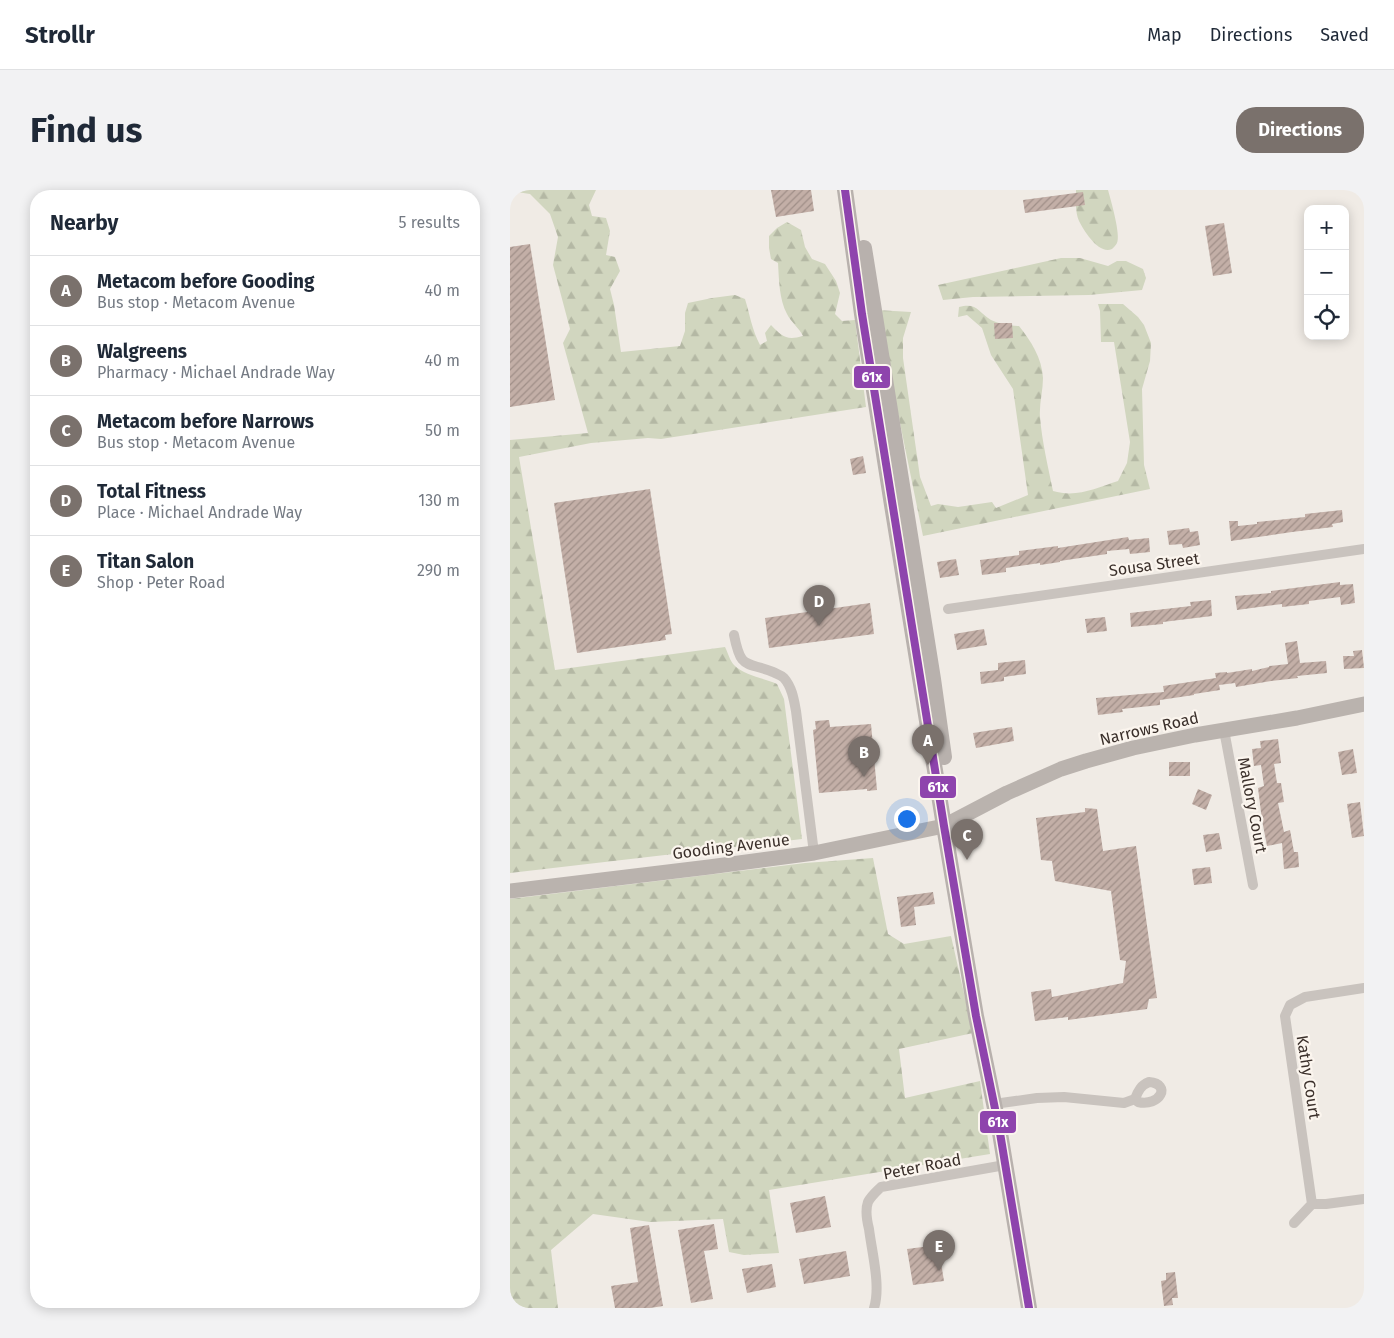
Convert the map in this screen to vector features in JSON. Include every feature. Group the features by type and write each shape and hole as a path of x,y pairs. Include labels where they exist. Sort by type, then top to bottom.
{"main road":[{"path":"845,190 892,505 948,824 968,916 990,1086 1029,1308"},
{"path":"853,190 878,331 933,679 948,824"},
{"name":"Narrows Road","path":"948,824 1007,793 1060,769 1086,761 1133,748 1364,704"},
{"name":"Gooding Avenue","path":"510,891 814,853 948,824"}],"street":[{"name":"Sousa Street","path":"948,609 1364,549"},
{"path":"734,636 737,653 742,660 748,665 780,675 791,690 796,712 814,853"},
{"name":"Mallory Court","path":"1224,730 1253,885"},
{"name":"Kathy Court","path":"1312,1204 1285,1016 1290,1005 1305,997 1364,988"},
{"path":"994,1104 1037,1098 1064,1097 1124,1103 1135,1099"},
{"name":"Peter Road","path":"874,1308 876,1282 866,1215 868,1203 874,1194 881,1187 1005,1165"},
{"path":"1294,1223 1312,1204 1364,1199"}],"green space":[{"path":"510,190 596,190 589,205 592,216 606,218 610,231 606,255 615,257 620,271 610,289 621,352 680,346 685,331 685,313 688,303 735,295 745,299 760,345 767,341 765,333 771,325 788,338 803,336 784,308 778,263 771,259 769,248 769,236 787,222 801,230 805,247 812,259 825,264 836,281 840,293 835,314 842,321 855,320 866,407 661,439 648,438 591,443 519,457 555,670 725,647 730,659 738,669 777,684 784,699 802,839 510,873 510,440 588,433 563,343 570,329 553,265 558,237 550,214 530,194"},
{"path":"1076,190 1108,190 1118,233 1117,243 1112,249 1102,249 1092,241 1084,230 1077,214"},
{"path":"1061,258 1080,258 1108,266 1117,261 1126,261 1143,269 1146,278 1142,290 1089,295 973,297 943,300 938,285"},
{"path":"1098,304 1123,304 1144,325 1151,343 1150,361 1142,389 1144,465 1150,489 923,536 877,310 911,312 903,338 903,358 920,477 931,506 938,504 958,507 992,502 996,508 1028,495 1013,389 991,355 982,328 967,315 958,317 959,307 974,307 991,320 1019,326 1032,344 1041,364 1043,378 1040,417 1053,491 1078,493 1118,481 1127,463 1130,442 1114,342 1101,342"},
{"path":"873,858 888,934 904,944 951,936 973,1033 899,1049 905,1098 980,1081 990,1154 769,1190 779,1253 744,1255 729,1252 723,1219 650,1222 593,1214 551,1250 558,1308 510,1308 510,899 805,863"}],"building":[{"path":"771,190 811,190 814,211 776,217"},
{"path":"1083,192 1085,205 1025,213 1023,200"},
{"path":"1224,223 1232,273 1213,276 1205,226"},
{"path":"530,244 555,400 510,407 510,247"},
{"path":"994,323 1012,323 1013,338 995,339"},
{"path":"863,456 866,473 853,475 850,459"},
{"path":"650,489 672,634 665,635 666,640 577,653 554,503"},
{"path":"1342,510 1343,522 1332,524 1333,527 1231,541 1229,521 1238,521 1238,526 1305,517 1305,514"},
{"path":"1189,528 1190,532 1198,531 1200,545 1183,548 1182,544 1169,545 1167,531"},
{"path":"1128,537 1129,540 1149,538 1150,552 1130,554 1129,549 1107,551 1107,554 1040,565 1040,563 1006,568 1006,572 982,575 980,560 1019,555 1019,551 1058,546 1058,548"},
{"path":"956,559 959,575 940,578 937,562"},
{"path":"1340,582 1340,585 1353,584 1355,603 1341,605 1340,597 1309,601 1309,604 1282,607 1282,604 1237,610 1235,596 1271,593 1271,591"},
{"path":"1211,600 1212,616 1131,627 1130,613 1191,606 1190,602"},
{"path":"870,603 874,634 769,648 765,618"},
{"path":"1105,617 1107,631 1087,633 1085,619"},
{"path":"984,629 987,645 957,650 954,634"},
{"path":"1297,641 1300,663 1326,661 1327,673 1297,676 1298,678 1236,687 1235,683 1219,685 1220,690 1160,700 1160,705 1122,709 1123,712 1098,715 1096,698 1164,692 1163,686 1216,678 1215,673 1252,669 1252,671 1269,666 1288,664 1285,643"},
{"path":"1362,650 1364,668 1344,669 1343,656 1354,656 1353,651"},
{"path":"1025,660 1026,674 1004,677 1004,681 981,684 980,672 998,670 998,663"},
{"path":"829,720 830,727 871,724 877,790 867,791 867,789 819,793 813,730 816,729 815,721"},
{"path":"1012,727 1014,741 976,748 973,733"},
{"path":"1278,739 1281,763 1274,764 1277,783 1281,783 1284,802 1278,803 1284,832 1290,830 1294,852 1298,852 1299,867 1284,869 1282,843 1267,846 1258,788 1264,786 1261,765 1254,766 1252,749 1261,748 1260,741"},
{"path":"1353,749 1357,773 1342,775 1338,752"},
{"path":"1169,762 1190,762 1190,776 1169,776"},
{"path":"1198,789 1212,795 1206,810 1192,804"},
{"path":"1360,802 1364,836 1352,838 1347,804"},
{"path":"1085,808 1097,809 1103,851 1136,846 1157,998 1149,999 1147,1009 1068,1020 1068,1017 1035,1021 1031,992 1051,989 1052,997 1123,983 1126,961 1120,960 1111,891 1055,881 1052,861 1041,860 1036,818 1085,812"},
{"path":"1219,833 1222,849 1206,852 1203,835"},
{"path":"1210,867 1212,883 1194,885 1192,869"},
{"path":"933,892 935,904 914,907 916,925 901,927 897,897"},
{"path":"825,1196 831,1227 796,1233 790,1203"},
{"path":"714,1224 718,1249 704,1251 713,1299 691,1303 678,1230"},
{"path":"649,1225 663,1306 615,1308 611,1286 638,1282 630,1228"},
{"path":"938,1245 944,1281 913,1285 907,1249"},
{"path":"846,1251 850,1276 804,1284 799,1259"},
{"path":"772,1264 776,1287 747,1293 742,1269"},
{"path":"1175,1272 1178,1298 1172,1298 1173,1305 1164,1306 1161,1281 1166,1280 1166,1273"}],"transit line":[{"name":"61x","path":"845,190 862,314 944,826 976,1016 1000,1133 1029,1308"}],"place":[{"name":"Total Fitness","path":"819,626"},
{"name":"Metacom before Gooding","path":"928,765"},
{"name":"Walgreens","path":"864,777"},
{"name":"Metacom before Narrows","path":"967,860"},
{"name":"Titan Salon","path":"939,1271"}]}
